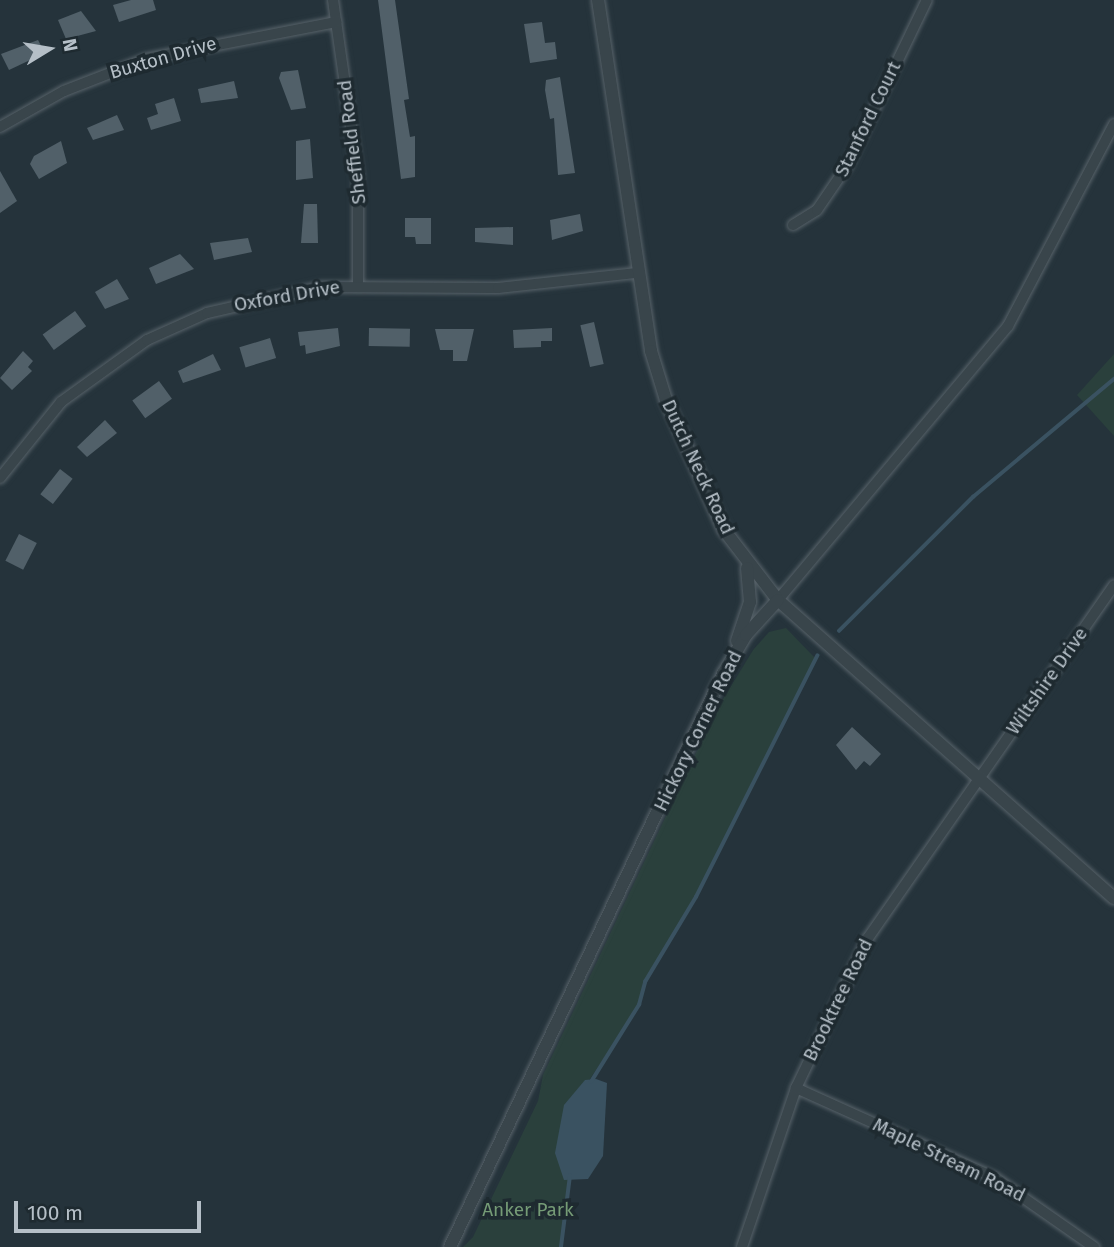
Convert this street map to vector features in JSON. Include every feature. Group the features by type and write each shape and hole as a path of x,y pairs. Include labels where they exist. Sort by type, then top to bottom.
{"street":[{"name":"Sheffield Road","path":"333,0 358,176 358,285"},
{"name":"Dutch Neck Road","path":"598,0 637,272 666,400 724,530 745,561 778,600 980,776 1114,898"},
{"name":"Stanford Court","path":"793,225 817,209 847,166 927,0"},
{"name":"Buxton Drive","path":"0,127 64,91 146,59 336,22"},
{"name":"Hickory Corner Road","path":"450,1247 732,656 1008,326 1114,124"},
{"name":"Oxford Drive","path":"0,478 61,402 147,340 242,302 358,285 498,288 637,272"},
{"path":"732,656 750,602 745,561"},
{"name":"Wiltshire Drive","path":"980,776 1114,585"},
{"name":"Brooktree Road","path":"742,1247 796,1088 867,938 980,776"},
{"name":"Maple Stream Road","path":"796,1088 995,1178 1094,1247"}],"green space":[{"path":"1114,354 1114,436 1077,395"},
{"name":"Anker Park","path":"786,628 816,659 696,897 645,982 639,1005 580,1094 561,1247 463,1247 473,1237 538,1101 543,1075 717,709 753,650 769,632"}],"water":[{"path":"596,1079 607,1083 603,1156 588,1179 564,1180 555,1153 564,1105 585,1080"}],"building":[{"path":"131,0 153,0 156,10 119,22 113,5"},
{"path":"378,0 395,0 409,99 404,100 410,137 415,136 415,177 401,179"},
{"path":"81,11 96,31 66,39 58,20"},
{"path":"542,22 545,43 555,42 557,59 530,63 524,24"},
{"path":"38,40 45,53 9,70 1,54"},
{"path":"298,70 306,108 291,110 279,78 281,72"},
{"path":"560,77 575,173 558,175 554,118 550,119 545,90 546,80"},
{"path":"234,81 238,98 201,103 198,89"},
{"path":"174,98 181,121 151,130 147,118 158,114 155,104"},
{"path":"117,115 124,130 93,140 87,128"},
{"path":"310,139 313,178 296,180 296,141"},
{"path":"61,141 67,163 39,179 30,164 34,156"},
{"path":"0,171 17,201 0,213"},
{"path":"304,204 317,204 318,243 301,243"},
{"path":"580,214 583,231 552,240 550,220"},
{"path":"405,218 431,218 431,244 416,244 415,237 405,237"},
{"path":"513,227 513,245 475,242 475,228"},
{"path":"248,238 252,252 214,260 210,243"},
{"path":"180,254 194,269 156,284 149,268"},
{"path":"117,279 129,299 105,309 95,292"},
{"path":"75,311 86,326 54,350 43,335"},
{"path":"594,322 604,364 590,367 580,325"},
{"path":"338,328 340,346 306,354 305,345 300,346 298,332"},
{"path":"369,328 410,329 410,347 369,346"},
{"path":"552,328 552,341 541,341 541,347 514,348 513,330"},
{"path":"435,329 474,329 467,361 453,361 453,350 440,350"},
{"path":"270,338 276,358 246,367 239,347"},
{"path":"23,351 33,361 28,367 32,371 12,390 0,378"},
{"path":"213,354 221,370 183,383 178,371"},
{"path":"159,381 172,399 145,418 132,400"},
{"path":"105,420 117,433 87,457 77,447"},
{"path":"60,469 73,479 53,504 40,494"},
{"path":"19,534 37,543 23,570 5,561"},
{"path":"852,727 881,754 870,766 864,761 856,770 836,745"}],"waterway":[{"path":"839,631 973,497 1114,379"},
{"path":"591,1082 639,1005 645,982 696,897 817,656"},
{"path":"561,1247 570,1176"}]}
